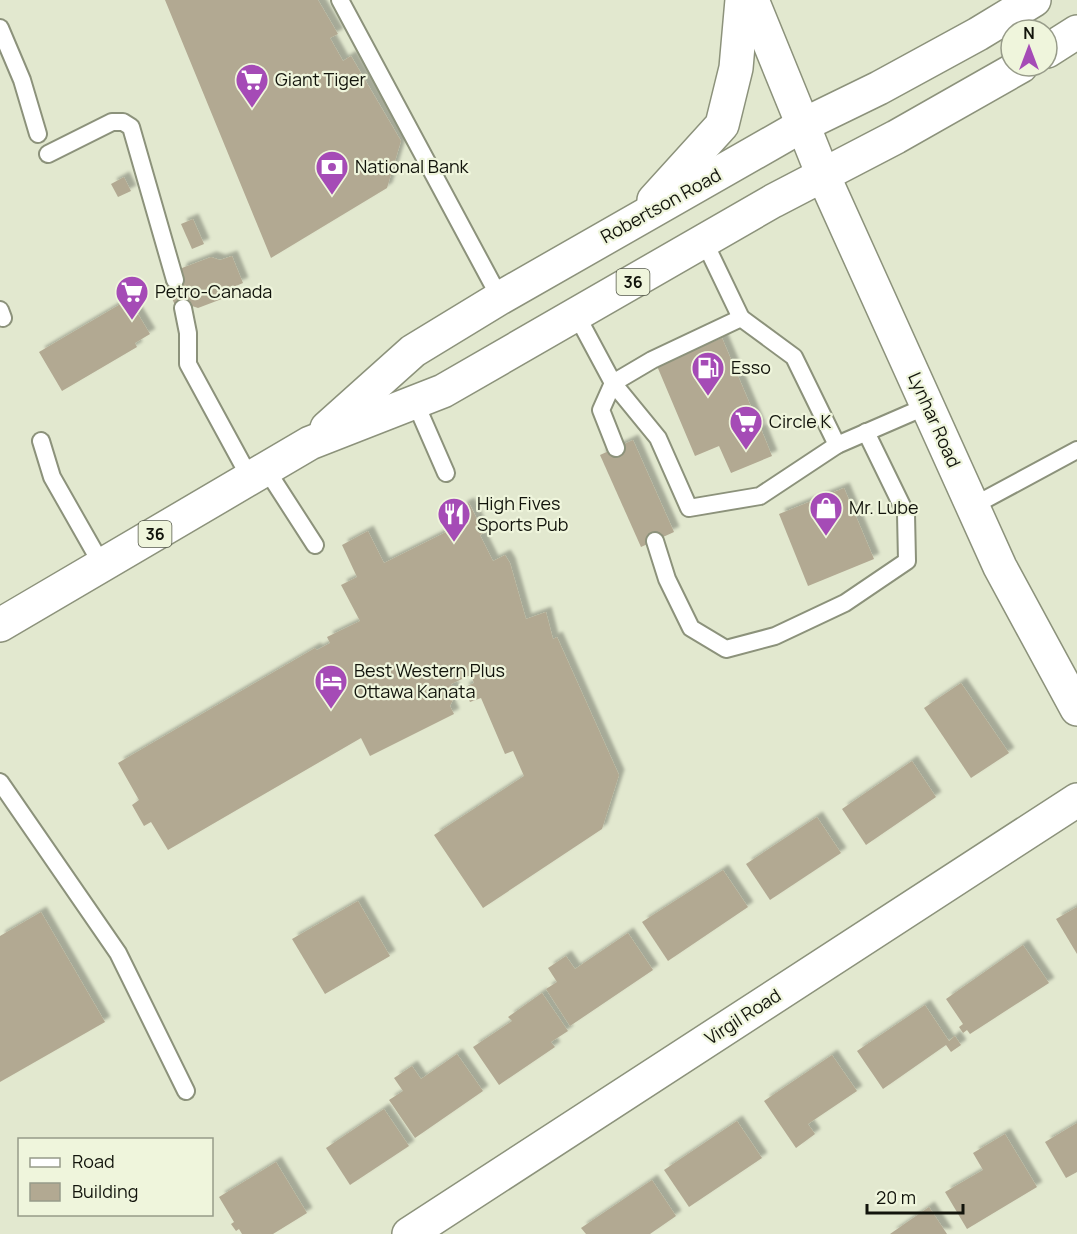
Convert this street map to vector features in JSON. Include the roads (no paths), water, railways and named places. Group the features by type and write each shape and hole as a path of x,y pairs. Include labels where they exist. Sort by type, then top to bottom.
{"main road":[{"path":"636,219 722,125 736,68 742,0"},
{"name":"Lynhar Road","path":"752,0 823,175 1000,567 1076,708"},
{"name":"Robertson Road","path":"310,443 413,351 636,219 803,125 879,88 978,34 1034,0"},
{"path":"1059,43 1077,32"},
{"path":"1059,52 1077,46"},
{"name":"Robertson Road","path":"0,625 310,443 444,391 704,241 1000,78"},
{"name":"Virgil Road","path":"409,1234 1077,800"}],"lane":[{"path":"340,0 500,298"},
{"path":"0,28 22,80 38,134"},
{"path":"48,154 112,122 123,122 131,127 175,279"},
{"path":"704,241 741,318 794,357 837,445"},
{"path":"183,308 188,333 188,364 258,473 315,545"},
{"path":"576,314 613,383 658,438 689,508 759,496 837,445 927,406"},
{"path":"616,448 601,410 613,383 652,360 741,318"},
{"path":"415,402 447,473"},
{"path":"655,541 667,579 691,628 726,649 775,636 845,603 907,561 906,514 866,432"},
{"path":"41,441 52,477 102,565"},
{"path":"973,506 1077,450"},
{"path":"0,782 118,953 186,1091"}],"place":[{"name":"Giant Tiger","path":"252,109"},
{"name":"National Bank","path":"332,196"},
{"name":"Petro-Canada","path":"132,321"},
{"name":"Esso","path":"708,397"},
{"name":"Circle K","path":"746,451"},
{"name":"Mr. Lube","path":"826,537"},
{"name":"High Fives Sports Pub","path":"454,543"},
{"name":"Best Western Plus Ottawa Kanata","path":"331,710"}]}
